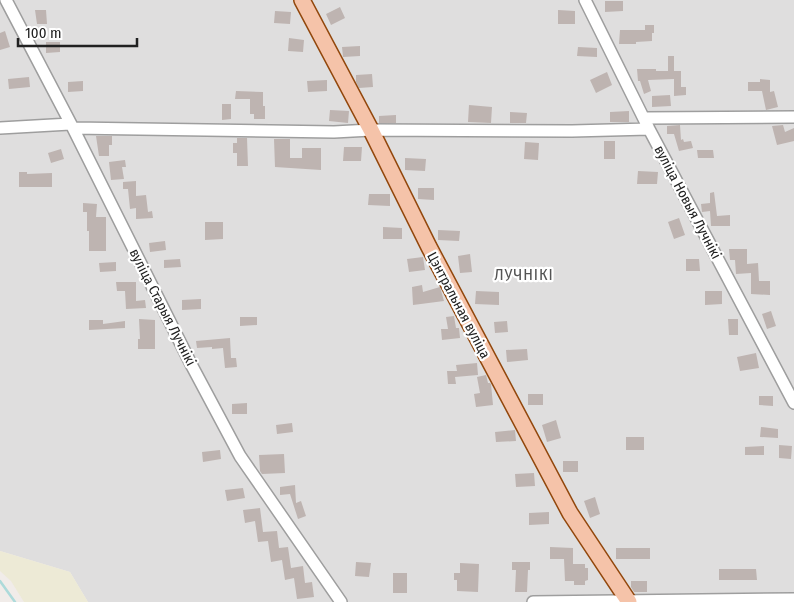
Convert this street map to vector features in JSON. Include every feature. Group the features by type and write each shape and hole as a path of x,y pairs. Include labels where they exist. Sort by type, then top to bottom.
{"main road":[{"name":"Цэнтральная вуліца","path":"302,0 371,130 429,248 570,513 629,601"}],"street":[{"name":"вуліца Старыя Лучнікі","path":"6,0 72,126 187,357 240,456 341,602"},
{"name":"вуліца Новыя Лучнікі","path":"585,0 647,123 794,403"},
{"path":"0,128 72,126 334,132 371,130 572,131 647,123 794,117"},
{"path":"533,602 794,599"}],"shaded area":[{"path":"0,0 794,0 794,602 88,602 70,572 0,551"},
{"path":"0,551 70,572 88,602 24,602 11,581 0,571"}],"building":[{"path":"605,1 623,1 623,11 605,12"},
{"path":"340,7 345,18 331,25 326,14"},
{"path":"35,10 46,10 47,24 37,24"},
{"path":"558,10 575,11 575,24 558,24"},
{"path":"275,11 291,12 290,24 274,23"},
{"path":"645,25 654,25 652,41 636,42 636,44 619,44 620,30 645,30"},
{"path":"5,31 10,47 0,50 0,33"},
{"path":"289,38 304,40 303,52 288,51"},
{"path":"46,42 60,42 60,52 46,53"},
{"path":"360,46 360,56 343,57 342,47"},
{"path":"578,47 597,48 597,57 577,56"},
{"path":"668,56 674,56 674,71 681,71 681,87 686,87 686,95 674,96 674,79 648,80 651,91 644,94 640,81 638,81 637,69 668,71"},
{"path":"607,72 612,85 596,93 590,80"},
{"path":"372,74 373,87 359,88 356,82 356,75"},
{"path":"29,77 30,87 9,89 8,79"},
{"path":"760,79 770,80 770,92 774,91 778,107 766,110 762,91 748,91 748,82 760,82"},
{"path":"327,80 327,91 308,92 307,81"},
{"path":"83,81 83,91 68,92 68,82"},
{"path":"236,91 263,92 265,119 254,119 254,114 250,114 250,99 235,99"},
{"path":"670,95 671,106 652,107 652,96"},
{"path":"222,104 231,104 231,119 222,120"},
{"path":"469,105 492,107 491,123 468,122"},
{"path":"330,110 349,111 348,123 329,121"},
{"path":"629,111 629,122 610,122 610,112"},
{"path":"510,112 527,113 526,123 510,123"},
{"path":"396,115 396,123 379,123 379,116"},
{"path":"680,125 681,140 683,139 684,142 691,141 693,148 679,151 674,134 667,134 667,126"},
{"path":"783,125 785,132 794,128 794,141 777,145 772,126"},
{"path":"96,136 112,136 112,145 109,145 109,156 99,156"},
{"path":"237,138 247,138 248,166 237,166 237,153 233,153 233,143 237,143"},
{"path":"274,139 290,139 290,158 302,158 302,148 321,148 321,170 275,167"},
{"path":"604,141 615,141 615,159 604,159"},
{"path":"525,142 539,143 538,160 524,159"},
{"path":"344,147 362,147 361,161 343,161"},
{"path":"61,149 64,159 51,163 48,153"},
{"path":"697,150 713,150 714,158 698,158"},
{"path":"405,158 426,159 425,171 405,170"},
{"path":"125,160 126,167 122,167 124,179 111,180 109,162"},
{"path":"638,171 658,172 657,184 637,184"},
{"path":"19,172 27,172 27,174 52,173 52,187 19,187"},
{"path":"136,181 136,196 146,195 148,212 152,211 153,218 136,219 136,208 130,209 128,189 123,189 123,182"},
{"path":"418,188 434,188 434,200 418,199"},
{"path":"714,192 717,216 730,215 730,226 711,226 710,211 702,212 701,204 710,203 710,193"},
{"path":"369,194 390,194 390,206 368,205"},
{"path":"83,203 97,204 96,217 106,217 106,251 89,251 87,212 83,212"},
{"path":"679,218 685,235 674,239 668,222"},
{"path":"205,222 223,222 223,239 205,240"},
{"path":"383,227 402,228 402,239 383,239"},
{"path":"438,230 460,231 459,241 438,240"},
{"path":"165,241 166,250 150,252 149,243"},
{"path":"729,249 747,249 747,264 758,263 759,281 770,281 770,295 751,294 751,273 736,274 735,260 730,260"},
{"path":"470,254 472,272 460,273 458,256"},
{"path":"423,257 425,270 409,272 407,259"},
{"path":"180,259 181,267 164,268 164,260"},
{"path":"686,259 699,259 700,271 686,271"},
{"path":"116,262 116,271 100,272 99,263"},
{"path":"116,282 136,282 136,301 145,300 146,308 126,309 125,291 117,291"},
{"path":"422,285 423,292 440,287 444,301 413,305 412,287"},
{"path":"476,291 499,292 499,305 475,304"},
{"path":"705,291 722,291 722,304 705,305"},
{"path":"201,299 201,309 182,310 182,300"},
{"path":"771,311 776,326 767,329 762,314"},
{"path":"454,316 456,328 459,328 460,338 442,340 441,329 448,329 446,317"},
{"path":"240,317 257,317 257,325 240,326"},
{"path":"139,319 155,320 155,349 138,349 138,339 140,339"},
{"path":"728,319 738,319 738,335 729,335"},
{"path":"89,320 103,320 103,324 125,321 125,328 89,330"},
{"path":"507,321 508,332 495,333 494,322"},
{"path":"230,338 231,358 236,358 237,367 225,368 223,348 197,348 196,341"},
{"path":"527,349 528,360 507,362 506,350"},
{"path":"756,353 759,368 740,371 737,357"},
{"path":"477,363 478,375 455,377 456,384 448,384 447,371 457,371 456,365"},
{"path":"486,375 488,383 491,384 493,405 476,407 474,394 480,393 477,377"},
{"path":"528,394 543,394 543,405 528,405"},
{"path":"759,396 773,396 773,406 759,405"},
{"path":"247,403 247,414 232,414 232,404"},
{"path":"556,420 561,438 547,442 542,425"},
{"path":"292,423 293,432 277,434 276,425"},
{"path":"761,427 778,429 778,438 760,437"},
{"path":"515,430 516,441 496,442 495,432"},
{"path":"626,437 644,437 644,450 626,450"},
{"path":"779,445 792,446 791,459 779,458"},
{"path":"764,446 764,455 745,455 745,447"},
{"path":"220,450 221,459 203,462 202,452"},
{"path":"284,454 285,473 262,474 260,471 259,455"},
{"path":"563,461 578,461 578,472 563,472"},
{"path":"534,473 535,486 516,487 515,474"},
{"path":"295,485 296,503 301,501 306,516 298,519 290,494 280,495 280,487"},
{"path":"243,488 245,498 227,501 225,490"},
{"path":"595,497 600,514 590,518 584,501"},
{"path":"260,508 263,532 277,531 279,548 288,547 291,568 303,566 305,583 312,582 314,597 297,599 294,578 285,580 282,560 271,562 268,541 258,542 255,521 245,523 243,510"},
{"path":"549,512 549,524 529,525 529,513"},
{"path":"550,547 573,548 573,564 585,564 585,568 588,568 588,580 585,581 585,585 574,585 574,581 565,581 564,559 550,559"},
{"path":"616,548 650,548 650,559 616,559"},
{"path":"356,562 371,563 369,577 355,576"},
{"path":"512,562 530,562 527,592 515,592 516,570 512,570"},
{"path":"460,563 479,564 478,592 457,591 457,580 454,580 454,573 460,573"},
{"path":"719,569 756,569 757,580 719,580"},
{"path":"393,573 407,573 407,593 393,593"},
{"path":"631,581 647,581 647,592 634,592 631,587"}],"waterway":[{"path":"0,581 15,602"}],"district":[{"name":"ЛУЧНІКІ","path":"524,274"}]}
